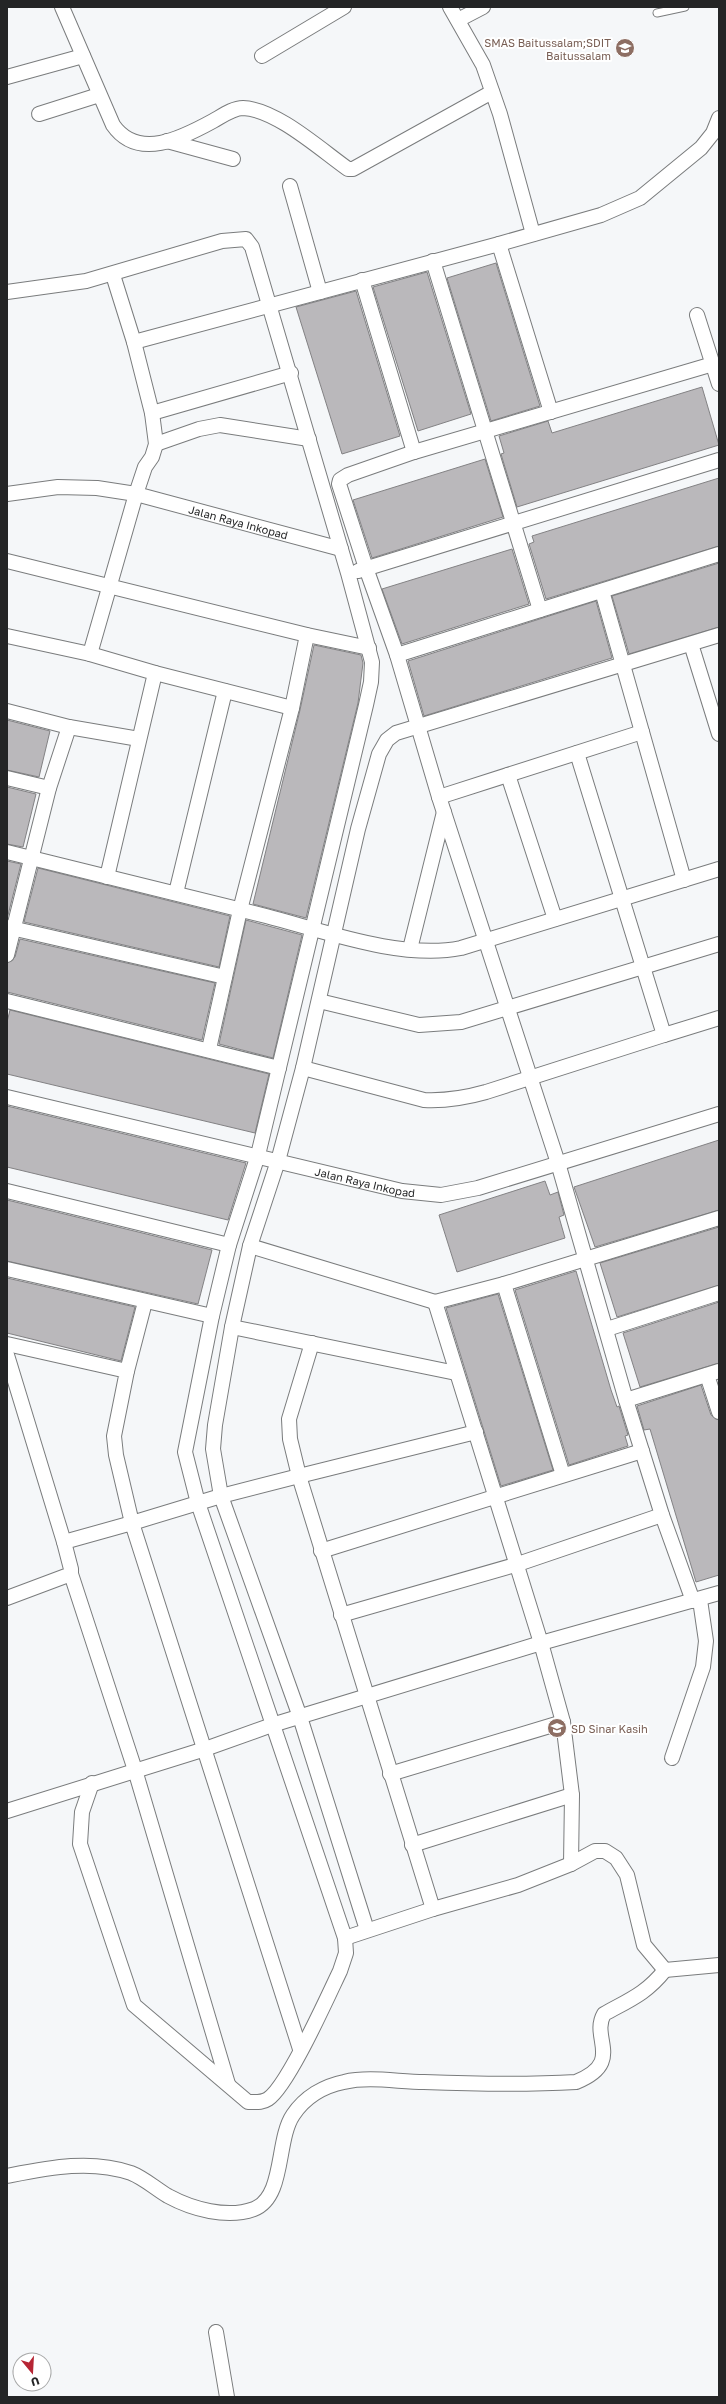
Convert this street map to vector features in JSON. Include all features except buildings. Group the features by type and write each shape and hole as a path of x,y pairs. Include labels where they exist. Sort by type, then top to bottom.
{"street":[{"path":"62,7 112,125 120,135 129,142 143,145 167,141 190,134 231,111 242,108 268,115 348,169 353,170 492,92"},
{"path":"262,56 344,7"},
{"path":"450,7 483,65 533,234"},
{"path":"458,20 483,7"},
{"path":"7,77 83,56"},
{"path":"39,114 99,95"},
{"path":"134,342 499,244 601,215 640,198 701,148 713,133 719,118"},
{"path":"167,141 233,159"},
{"path":"290,186 320,292"},
{"path":"7,292 63,286 113,275 222,241 246,239 252,247 291,374 372,662 371,682 314,928 258,1155 229,1245 212,1316 185,1452 198,1503 345,1938 346,1954 340,1971 278,2089 270,2098 260,2103 248,2102 134,2005 80,1844 82,1812 92,1783"},
{"path":"499,244 551,412"},
{"path":"433,261 484,432 540,610"},
{"path":"90,654 111,587 136,494 145,467 152,457 156,444 152,412 134,342 113,275"},
{"path":"362,280 414,452"},
{"path":"697,315 719,384"},
{"path":"672,1758 703,1667 706,1641 696,1600 662,1515 626,1400 607,1329 585,1259 558,1163 506,1008 439,797 397,655 366,568 340,488 340,480 348,475 414,452 713,364"},
{"path":"152,412 291,374"},
{"path":"156,444 199,429 220,425 309,439"},
{"path":"348,573 719,460"},
{"name":"Jalan Raya Inkopad","path":"7,494 58,487 97,488 136,494 341,549"},
{"path":"397,655 719,554"},
{"path":"7,561 307,635 369,648"},
{"path":"602,591 684,880"},
{"path":"209,1049 240,910 292,708 307,635"},
{"path":"367,1930 300,1717 221,1496 214,1466 213,1449 215,1425 232,1327 250,1246 278,1161 303,1068 358,829 379,754 387,740 396,733 719,635"},
{"path":"7,636 90,654 155,673 292,708"},
{"path":"691,644 719,734"},
{"path":"107,876 138,739 155,673"},
{"path":"176,893 225,691"},
{"path":"7,711 69,727 138,739"},
{"path":"7,955 10,927 31,858 49,788 69,727"},
{"path":"439,797 642,732"},
{"path":"577,753 664,1036"},
{"path":"508,775 554,919"},
{"path":"7,778 49,788"},
{"path":"410,949 444,811"},
{"path":"7,852 176,893 314,928 358,941 410,949 444,952 719,869"},
{"path":"10,927 225,977"},
{"path":"319,1001 419,1025 461,1022 644,968 719,944"},
{"path":"7,1000 209,1049 279,1068"},
{"path":"303,1068 424,1100 465,1098 719,1018"},
{"name":"Jalan Raya Inkopad","path":"7,1097 258,1155 402,1191 441,1195 478,1188 719,1114"},
{"path":"7,1191 229,1245"},
{"path":"250,1246 435,1302 504,1284 719,1218"},
{"path":"7,1269 145,1302 212,1316"},
{"path":"504,1284 563,1475"},
{"path":"607,1329 719,1293"},
{"path":"145,1302 127,1371 114,1436 116,1455 132,1523 300,2049"},
{"path":"435,1302 496,1497 515,1565 541,1643 562,1722 572,1795 571,1864"},
{"path":"232,1327 456,1373"},
{"path":"312,1343 289,1419 290,1439 321,1551 412,1846 433,1909"},
{"path":"7,1344 127,1371"},
{"path":"7,1355 64,1542 71,1574 135,1770 228,2084"},
{"path":"626,1400 713,1373 719,1412"},
{"path":"64,1542 221,1496 476,1432"},
{"path":"321,1551 642,1451"},
{"path":"341,1615 515,1565 662,1515"},
{"path":"8,1596 71,1574"},
{"path":"7,1811 92,1783 205,1749 272,1725 366,1696 541,1643 719,1593"},
{"path":"390,1774 562,1722"},
{"path":"412,1846 572,1795"},
{"path":"345,1938 433,1909 518,1885 571,1864 595,1851 605,1851 616,1858 627,1875 644,1945 665,1970"},
{"path":"7,2176 64,2166 92,2165 132,2174 169,2196 203,2211 232,2212 253,2209 265,2202 272,2192 284,2136 292,2115 316,2092 333,2084 358,2081 479,2084 576,2082 590,2076 605,2052 601,2022 604,2014 641,1995 654,1984 665,1970 719,1965"},
{"path":"216,2332 227,2397"}],"lane":[{"path":"657,13 685,7"}],"place":[{"name":"SMAS Baitussalam;SDIT Baitussalam","path":"625,48"},
{"name":"SD Sinar Kasih","path":"557,1728"}]}
